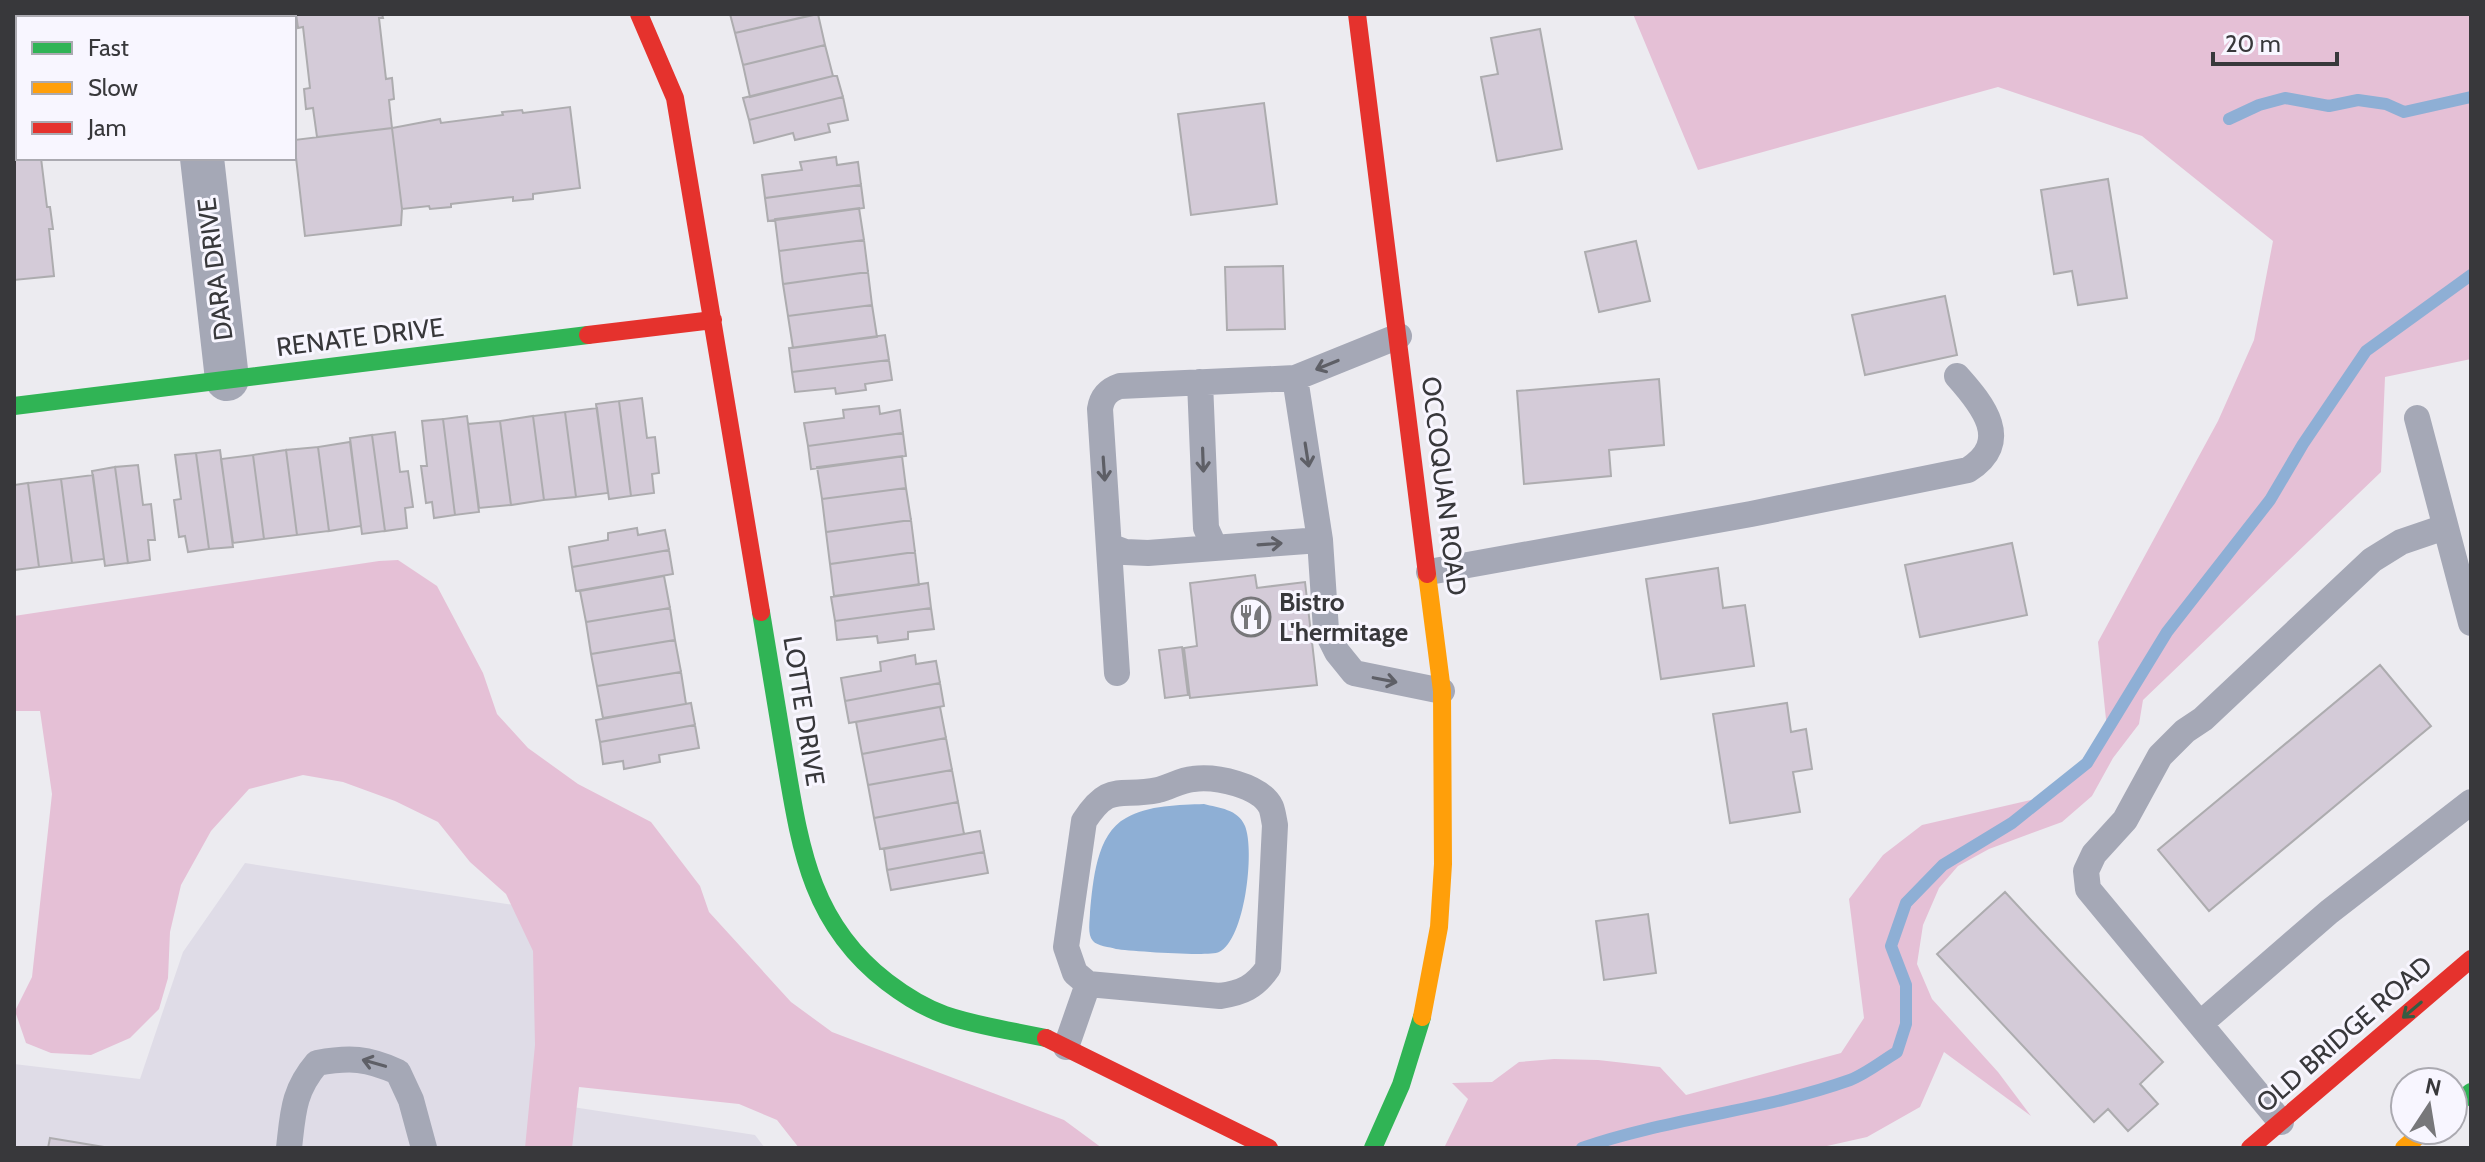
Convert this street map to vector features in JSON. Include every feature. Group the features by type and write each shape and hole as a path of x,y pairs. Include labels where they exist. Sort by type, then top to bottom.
{"street":[{"name":"LOTTE DRIVE","path":"639,14 675,98 795,819 807,867 823,907 841,938 862,963 900,992 945,1015 1029,1033 1066,1047 1269,1148"},
{"name":"OCCOQUAN ROAD","path":"1357,14 1442,691 1443,864 1439,927 1426,1000 1414,1045 1401,1085 1373,1148"},
{"name":"DARA DRIVE","path":"202,160 227,379"},
{"name":"RENATE DRIVE","path":"14,406 713,320"},
{"name":"OLD BRIDGE ROAD","path":"2250,1148 2288,1130 2471,959"}],"lane":[{"path":"1117,673 1102,400 1112,389 1120,386 1295,378 1399,336"},
{"path":"1429,572 1751,514 1968,470 1980,463 1990,447 1992,433 1982,404 1957,376"},
{"path":"1295,378 1320,540 1326,630 1337,652 1354,673 1442,691"},
{"path":"1200,382 1206,528 1215,548"},
{"path":"2417,418 2471,623"},
{"path":"2288,1130 2088,889 2086,871 2094,854 2125,820 2160,756 2185,731 2203,719 2372,560 2401,542 2445,527"},
{"path":"1109,546 1125,552 1148,553 1320,540"},
{"path":"1193,779 1233,783 1257,793 1271,806 1275,825 1268,968 1260,980 1241,993 1220,996 1088,984 1075,973 1066,947 1084,821 1094,804 1106,795 1146,792 1193,779"},
{"path":"2201,1023 2329,912 2471,802"},
{"path":"1066,1047 1088,984"},
{"path":"289,1148 294,1101 303,1079 317,1063 342,1058 372,1060 398,1072 411,1100 424,1148"}],"shaded area":[{"path":"1633,14 2471,14 2471,359 2385,377 2381,472 2143,700 2139,724 2113,758 2092,796 2062,822 1989,849 1958,866 1939,888 1923,925 1917,964 1932,999 1998,1072 2031,1116 1944,1052 1920,1107 1867,1137 1818,1148 1444,1148 1468,1099 1452,1083 1492,1082 1519,1062 1598,1060 1660,1067 1686,1095 1841,1053 1864,1018 1849,899 1883,855 1922,825 2044,797 2081,761 2107,729 2098,642 2218,421 2254,340 2273,241 2142,136 1998,87 1698,170"},
{"path":"398,560 437,586 483,673 497,714 528,748 578,784 651,822 700,886 709,912 791,1002 832,1032 1064,1120 1102,1148 799,1148 777,1120 739,1104 579,1087 572,1148 525,1148 535,1045 533,951 506,894 470,862 438,822 395,801 343,782 303,775 249,789 211,831 181,885 170,932 168,978 159,1009 130,1038 91,1055 51,1053 26,1043 15,1011 32,977 52,794 40,711 14,711 14,616"},
{"path":"245,863 552,911 540,1102 755,1135 765,1148 14,1148 14,1064 140,1079 183,952"}],"water":[{"path":"1204,804 1238,816 1248,838 1246,894 1228,944 1219,952 1186,954 1116,949 1095,943 1089,927 1093,887 1098,860 1108,835 1126,818 1144,810"}],"building":[{"path":"14,14 55,14 16,16 14,99"},
{"path":"296,14 382,14 383,18 379,18 386,79 392,78 394,99 389,100 392,128 317,137 313,108 306,109 304,89 310,88 303,27 298,28"},
{"path":"730,14 816,14 735,33"},
{"path":"818,14 825,45 743,65 735,33"},
{"path":"1540,29 1562,149 1497,161 1481,77 1498,74 1491,38"},
{"path":"825,45 833,76 750,97 743,65"},
{"path":"837,76 843,97 749,120 743,98"},
{"path":"843,97 848,120 828,124 830,132 795,140 793,133 754,143 749,120"},
{"path":"16,99 16,160 41,160 53,229 49,229 54,276 14,280"},
{"path":"1264,103 1277,204 1191,215 1178,114"},
{"path":"570,107 580,188 533,194 533,199 513,201 513,197 451,204 451,207 402,209 392,128 440,119 441,123 503,115 502,112 522,110 523,113"},
{"path":"392,128 402,209 401,225 305,236 296,140"},
{"path":"836,157 837,165 858,162 861,185 765,198 762,175 802,170 800,162"},
{"path":"2108,179 2127,298 2078,305 2072,271 2054,274 2041,190"},
{"path":"861,185 864,208 768,221 765,198"},
{"path":"859,208 864,240 779,251 775,219"},
{"path":"864,240 868,272 783,284 779,251"},
{"path":"1636,241 1650,301 1599,312 1585,252"},
{"path":"1283,266 1285,329 1227,330 1225,267"},
{"path":"868,272 872,305 788,316 783,284"},
{"path":"1945,296 1957,355 1865,375 1852,315"},
{"path":"872,305 877,337 793,348 788,316"},
{"path":"885,335 889,360 792,372 789,348"},
{"path":"889,360 892,380 865,384 866,390 836,394 835,388 795,392 792,372"},
{"path":"1659,379 1664,445 1609,450 1611,476 1524,484 1517,391"},
{"path":"642,398 647,438 655,437 659,473 652,474 654,493 631,496 619,401"},
{"path":"619,401 631,496 609,499 596,404"},
{"path":"879,406 880,414 900,410 903,433 808,446 804,423 844,418 843,410"},
{"path":"597,408 608,493 576,497 565,412"},
{"path":"565,412 576,497 544,500 533,416"},
{"path":"467,416 479,512 455,515 443,419"},
{"path":"533,416 544,500 511,505 500,421"},
{"path":"443,419 455,515 434,518 432,502 426,503 421,466 427,466 422,421"},
{"path":"500,421 511,505 479,508 468,424"},
{"path":"395,432 400,472 408,471 413,507 405,508 407,528 385,531 372,435"},
{"path":"903,433 906,456 811,469 808,446"},
{"path":"372,435 385,531 362,534 350,438"},
{"path":"350,442 361,526 329,531 318,447"},
{"path":"318,447 329,531 297,535 286,450"},
{"path":"220,450 233,547 209,549 196,453"},
{"path":"286,450 297,535 264,539 253,455"},
{"path":"196,453 209,549 188,552 185,536 179,537 174,500 181,499 175,455"},
{"path":"253,455 264,539 233,543 221,459"},
{"path":"902,456 906,488 822,499 817,467"},
{"path":"138,465 143,505 151,504 155,540 148,540 150,560 128,563 115,467"},
{"path":"115,467 128,563 105,566 92,471"},
{"path":"93,475 104,559 72,563 61,479"},
{"path":"61,479 72,563 39,567 28,483"},
{"path":"28,483 39,567 14,570 14,485"},
{"path":"906,488 911,520 826,532 822,499"},
{"path":"911,520 915,552 830,564 826,532"},
{"path":"637,528 638,535 665,530 669,550 572,567 569,547 608,540 608,533"},
{"path":"2012,543 2027,615 1920,637 1905,565"},
{"path":"669,550 673,574 576,591 572,567"},
{"path":"915,552 919,585 834,596 830,564"},
{"path":"1718,568 1723,608 1745,605 1754,666 1661,679 1646,579"},
{"name":"Bistro L'hermitage","path":"1255,575 1257,588 1305,582 1317,685 1190,698 1184,648 1197,646 1190,583"},
{"path":"664,576 670,608 586,622 580,591"},
{"path":"928,583 931,608 835,621 831,597"},
{"path":"670,608 675,640 591,654 586,622"},
{"path":"931,608 934,629 908,632 908,639 878,643 877,636 837,640 835,621"},
{"path":"675,640 681,672 597,686 591,654"},
{"path":"1182,647 1188,695 1165,698 1159,650"},
{"path":"915,655 916,664 936,661 940,683 845,701 841,678 881,671 880,662"},
{"path":"2380,665 2431,726 2209,911 2158,850"},
{"path":"681,672 686,704 603,718 597,686"},
{"path":"940,683 944,706 849,723 845,701"},
{"path":"691,703 695,725 600,742 596,720"},
{"path":"1787,703 1791,732 1806,729 1812,769 1793,772 1800,812 1730,823 1713,714"},
{"path":"940,707 946,738 862,754 856,722"},
{"path":"695,725 699,748 659,755 660,762 624,769 623,761 603,764 600,742"},
{"path":"946,738 952,770 868,785 862,754"},
{"path":"952,770 958,802 874,818 868,785"},
{"path":"958,802 964,834 880,849 874,818"},
{"path":"980,831 984,852 887,870 884,849"},
{"path":"984,852 988,873 891,890 887,870"},
{"path":"2005,892 2163,1062 2140,1084 2158,1104 2128,1131 2108,1109 2094,1122 1937,954"},
{"path":"1648,914 1656,973 1604,980 1596,921"},
{"path":"50,1138 110,1148 48,1148"}],"waterway":[{"path":"2229,119 2259,105 2285,98 2329,106 2358,100 2386,104 2404,112 2471,97"},
{"path":"1582,1148 1648,1129 1817,1091 1856,1077 1897,1052 1906,1024 1906,985 1891,946 1906,903 1943,865 2012,823 2087,763 2167,632 2270,500 2303,444 2366,351 2471,275"}],"traffic: fast":[{"path":"14,406 588,335"},
{"path":"761,612 796,821 813,881 841,934 861,959 887,982 930,1009 970,1022 1046,1038"},
{"path":"1373,1148 1401,1085 1422,1017"}],"traffic: slow":[{"path":"1422,1017 1439,927 1443,864 1442,691 1427,574"}],"traffic: jam":[{"path":"639,14 675,98 761,612"},
{"path":"1357,14 1427,574"},
{"path":"588,335 713,320"},
{"path":"2250,1148 2471,959"},
{"path":"1046,1038 1269,1148"}],"place":[{"name":"Bistro L'hermitage","path":"1251,617"}]}
